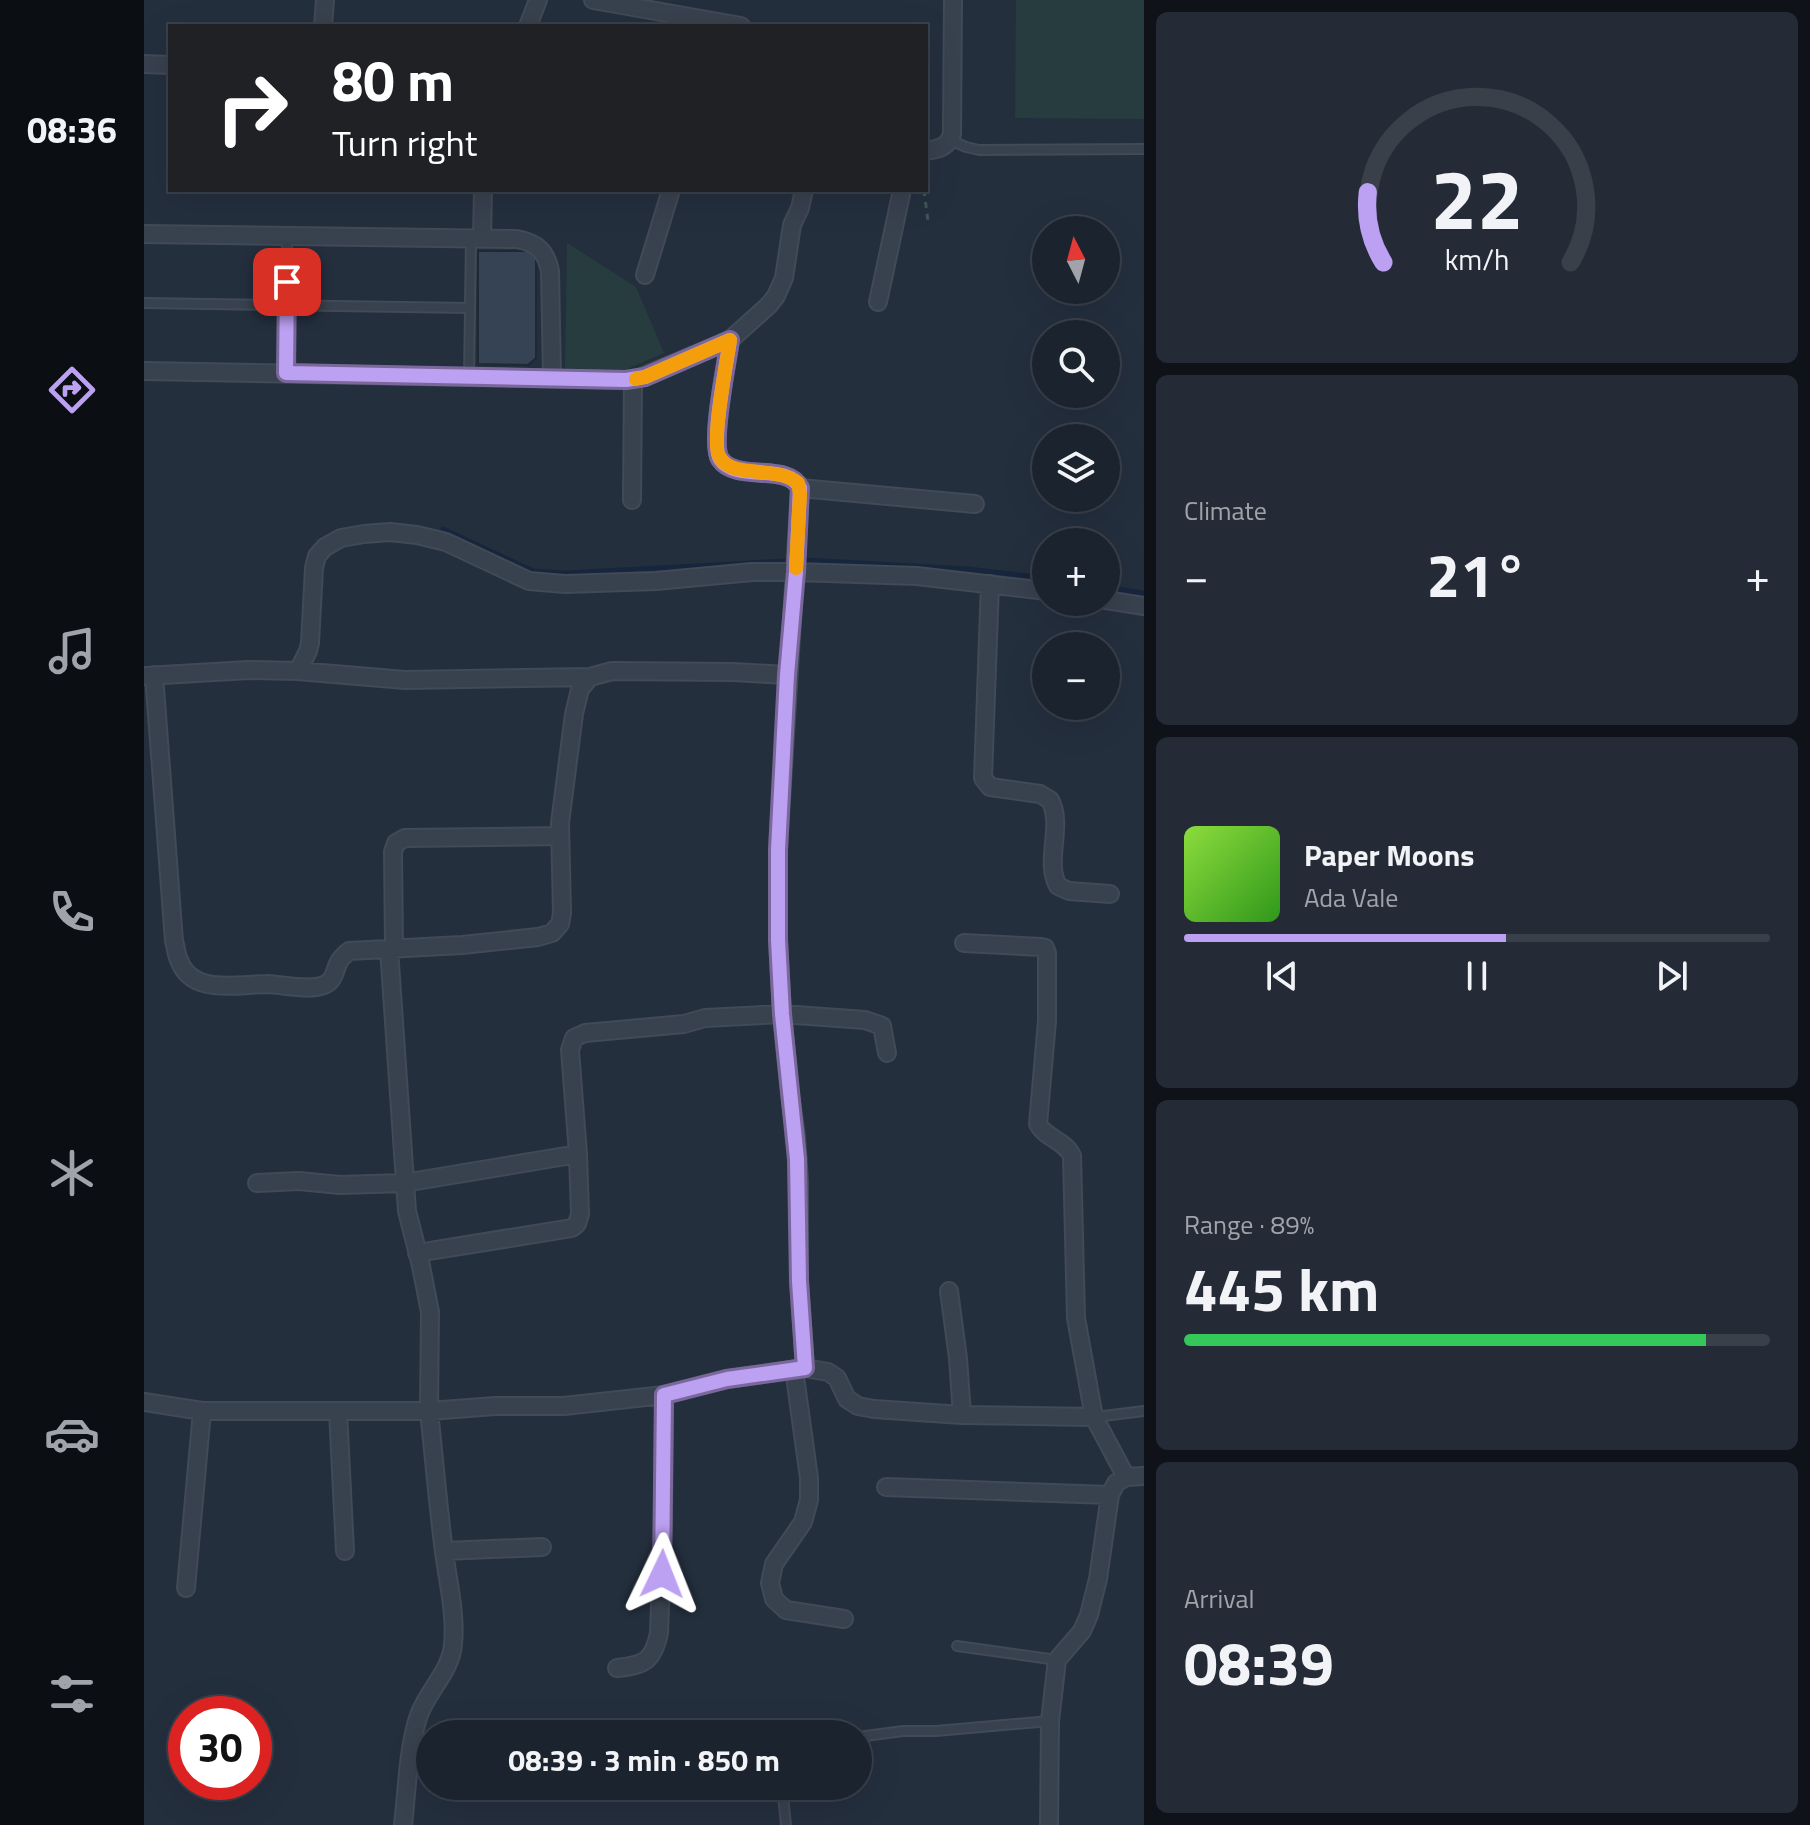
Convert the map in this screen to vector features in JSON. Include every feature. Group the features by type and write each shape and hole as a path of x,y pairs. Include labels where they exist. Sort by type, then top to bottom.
{"street":[{"path":"323,24 325,0"},
{"path":"529,24 538,0"},
{"path":"593,0 730,24"},
{"path":"928,150 942,147 950,140 953,128 953,0"},
{"path":"144,64 168,65"},
{"path":"476,239 483,192"},
{"path":"645,275 670,192"},
{"path":"144,371 633,380 645,377 730,340 769,305 781,287 792,225 804,192"},
{"path":"878,302 902,192"},
{"path":"144,234 517,239 530,242 548,258 552,377"},
{"path":"730,340 716,438 719,457 734,469 789,477 800,488 778,850 778,940 782,1014 799,1181 799,1368 809,1500 803,1522 774,1564 770,1583 774,1599 786,1610 844,1619"},
{"path":"632,500 633,380"},
{"path":"800,488 975,504"},
{"path":"298,671 310,643 317,556 341,538 364,534 390,532 446,542 529,581 553,583 615,583 752,572 796,572 917,576 1032,589"},
{"path":"990,584 983,778 990,787 1040,794 1050,800 1054,810 1054,875 1058,886 1069,891 1110,894"},
{"path":"1120,602 1144,606"},
{"path":"590,677 580,689 574,714 560,823 562,913 560,924 552,933 462,945 349,951 340,960 331,980 322,986 210,985 197,981 185,972 174,941 149,676 248,670 405,680 590,677 612,671 787,675"},
{"path":"403,1825 418,1717 427,1696 449,1663 453,1646 451,1599 429,1411 430,1312 407,1211 404,1183 392,948 393,852 396,843 405,838 560,836"},
{"path":"964,943 1041,947 1047,953 1047,1021 1038,1124 1042,1132 1068,1148 1072,1156 1076,1318 1094,1417 1126,1477"},
{"path":"417,1253 572,1228 577,1224 580,1214 578,1154 570,1050 579,1034 684,1024 705,1018 782,1014 865,1020 882,1026 887,1053"},
{"path":"257,1183 404,1183 578,1154"},
{"path":"949,1291 962,1415"},
{"path":"144,1402 202,1411 429,1411 495,1406 564,1406 664,1395 727,1379 799,1368 828,1372 837,1378 847,1399 858,1406 874,1409 962,1415 1094,1417"},
{"path":"617,1668 648,1660 659,1633 664,1395"},
{"path":"186,1588 202,1411"},
{"path":"338,1411 345,1551"},
{"path":"1049,1825 1050,1721 1057,1660 1082,1631 1089,1615 1098,1579 1110,1495 1116,1483 1126,1477 1144,1476"},
{"path":"886,1487 1110,1495"},
{"path":"444,1551 542,1547"}],"lane":[{"path":"950,140 979,150 1144,149"},
{"path":"286,373 287,236"},
{"path":"469,376 470,308 476,239"},
{"path":"144,303 470,308"},
{"path":"1094,1417 1144,1411"},
{"path":"957,1646 1057,1660"},
{"path":"872,1735 1050,1721"},
{"path":"783,1800 786,1825"}],"path":[{"path":"924,192 928,221"}],"green space":[{"path":"1016,0 1144,0 1144,119 1015,118"},
{"path":"567,243 636,287 664,353 620,372 565,371"}],"building":[{"path":"478,251 529,251 536,258 536,358 528,365 478,364"}],"waterway":[{"path":"443,529 533,571 565,573 787,561"},
{"path":"805,560 968,569 1032,576"},
{"path":"1120,589 1144,593"}],"slow traffic":[{"path":"636,379 730,340 716,449 725,464 734,469 789,477 798,483 796,568"}],"route":[{"path":"287,282 286,373 626,380 645,377 730,340 716,438 719,457 734,469 789,477 800,488 778,850 778,940 782,1014 799,1181 799,1281 805,1368 727,1379 664,1395 662,1574"}]}
